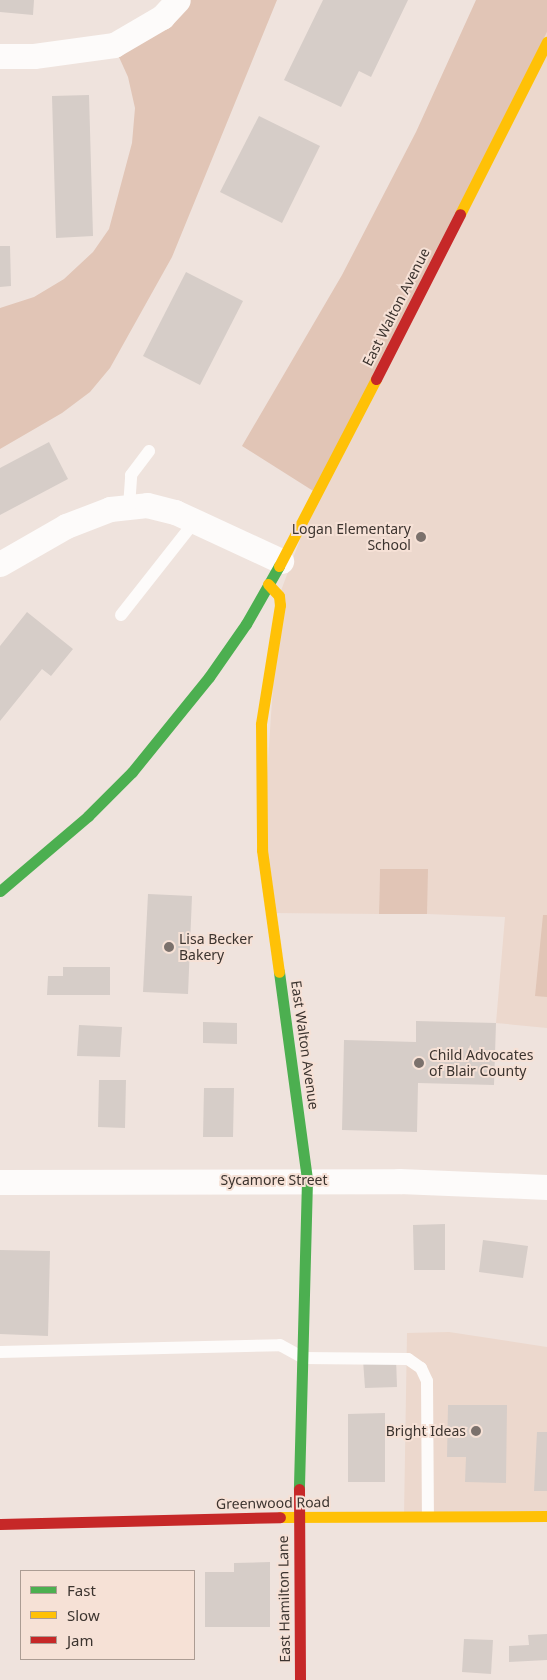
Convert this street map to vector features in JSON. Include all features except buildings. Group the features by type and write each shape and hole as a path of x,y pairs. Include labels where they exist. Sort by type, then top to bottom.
{"main road":[{"name":"East Walton Avenue","path":"0,891 88,816 132,772 209,677 281,562 547,42"},
{"name":"East Walton Avenue","path":"268,584 279,596 280,605 261,724 262,850 307,1180 298,1517"},
{"name":"Greenwood Road","path":"0,1524 298,1517 547,1516"},
{"name":"East Hamilton Lane","path":"298,1517 300,1680"}],"street":[{"path":"0,56 34,56 114,45 162,18 178,0"},
{"path":"0,564 66,526 110,509 148,505 195,521 281,562"},
{"name":"Sycamore Street","path":"0,1182 307,1180 504,1183 547,1187"}],"lane":[{"path":"129,507 131,474 149,451"},
{"path":"121,615 195,521"},
{"path":"0,1352 280,1345 303,1358 390,1357 408,1360 421,1368 428,1393 428,1516"}],"shaded area":[{"path":"178,0 277,0 172,257 110,368 90,392 62,413 0,449 0,308 34,297 64,279 93,252 109,229 132,143 135,108 128,77 114,46"},
{"path":"476,0 547,0 547,32 318,494 242,446 342,275 416,132"},
{"name":"Logan Elementary School","path":"547,32 547,1028 496,1023 505,917 427,914 427,869 380,869 379,914 271,913 262,850 279,596 310,513"},
{"path":"380,869 428,869 427,914 379,914"},
{"path":"543,915 547,915 547,997 535,996"},
{"name":"Bright Ideas","path":"449,1332 547,1347 547,1516 404,1516 407,1333"}],"traffic: fast":[{"path":"0,891 88,816 132,772 209,677 246,624 279,566"},
{"path":"279,972 307,1180 299,1489"}],"traffic: slow":[{"path":"460,214 547,42"},
{"path":"279,566 376,379"},
{"path":"268,584 279,596 280,605 261,724 262,850 279,972"},
{"path":"280,1517 547,1516"}],"traffic: jam":[{"path":"376,379 460,214"},
{"path":"299,1489 300,1680"},
{"path":"0,1524 280,1517"}],"place":[{"name":"Logan Elementary School","path":"421,537"},
{"name":"Lisa Becker Bakery","path":"169,947"},
{"name":"Child Advocates of Blair County","path":"419,1063"},
{"name":"Bright Ideas","path":"476,1431"}]}
